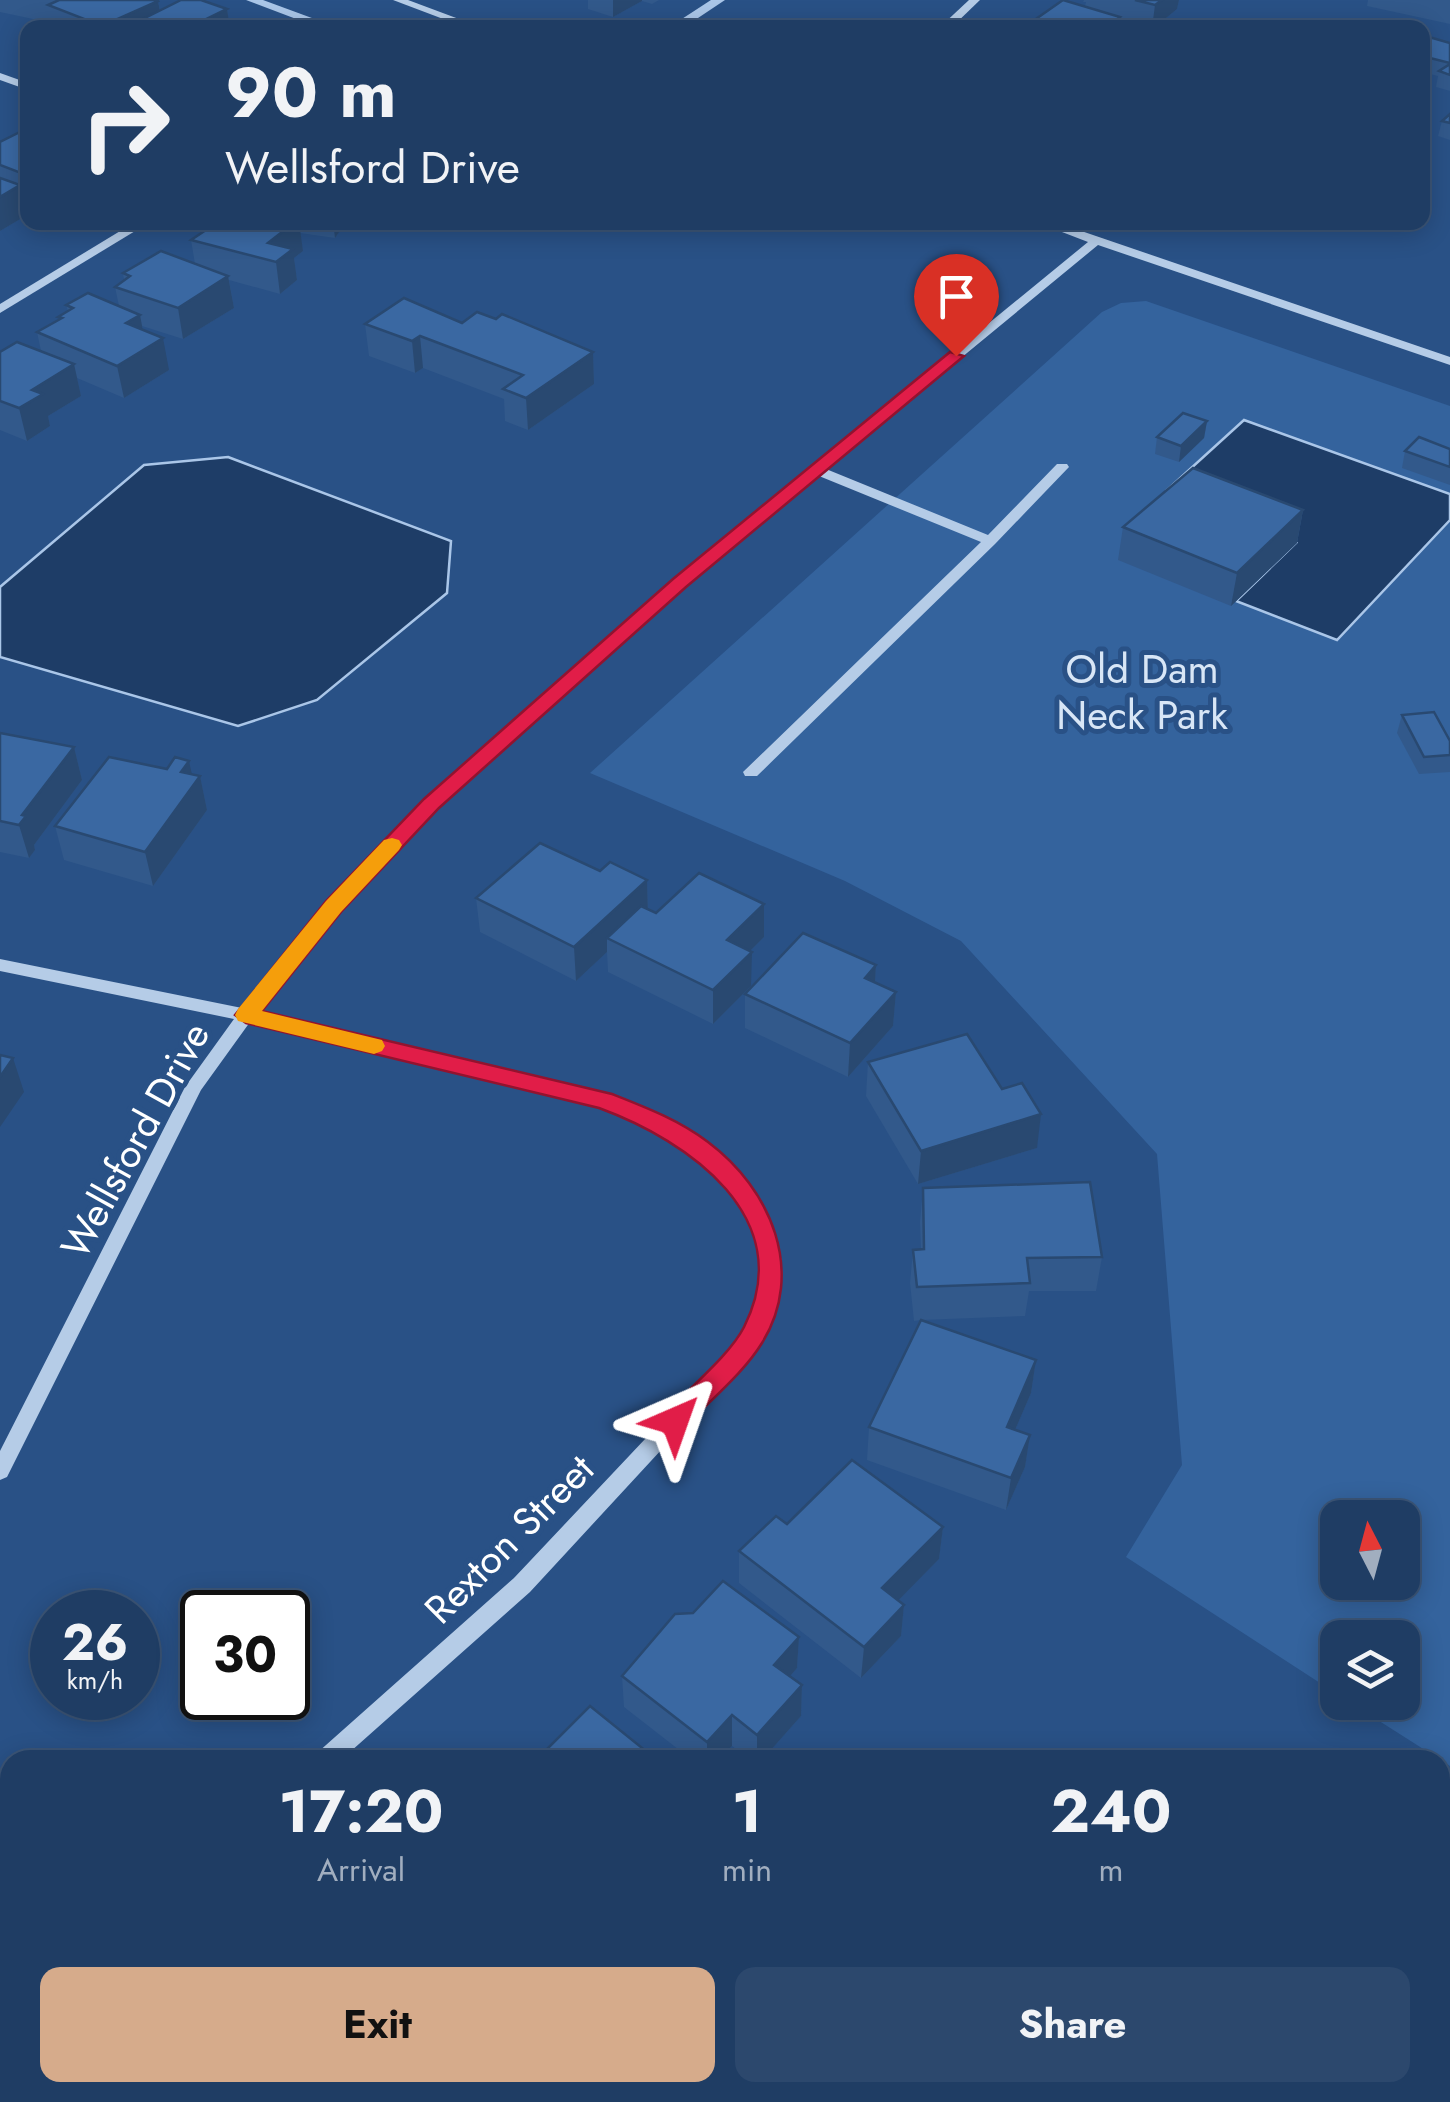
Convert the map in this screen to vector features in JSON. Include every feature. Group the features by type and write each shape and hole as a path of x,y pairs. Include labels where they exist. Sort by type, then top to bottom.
{"street":[{"path":"398,0 455,20"},
{"path":"953,20 975,0"},
{"path":"0,309 131,230"},
{"path":"1065,230 1450,361"},
{"name":"Wellsford Drive","path":"0,1471 194,1087 333,906 431,804 680,583 1096,241"},
{"path":"751,772 1062,467"},
{"path":"816,470 990,541"},
{"name":"Rexton Street","path":"0,965 246,1015 604,1100 650,1118 701,1149 741,1190 769,1243 770,1296 752,1338 522,1585 336,1750"}],"green space":[{"name":"Old Dam Neck Park","path":"1146,301 1450,406 1450,1750 1425,1750 1378,1720 1420,1720 1420,1620 1320,1620 1320,1683 1126,1557 1182,1465 1157,1154 961,941 845,881 590,773 1102,312 1121,303"}],"shaded area":[{"path":"1244,420 1450,494 1450,520 1337,640 1236,601 1296,543 1167,490"},
{"path":"228,457 451,541 447,593 317,700 238,726 0,657 0,587 144,465"}],"building":[{"path":"59,0 158,1 115,20 87,20 48,5"},
{"path":"181,0 201,0 227,9 204,20 141,20"},
{"path":"1063,0 1120,17 1116,20 1034,20"},
{"path":"1135,0 1162,0 1155,5"},
{"path":"1430,37 1450,43 1450,63 1430,58"},
{"path":"20,132 20,173 0,165 0,142"},
{"path":"0,178 20,185 0,197"},
{"path":"206,230 285,230 268,243 293,249 276,262 191,240"},
{"path":"161,251 228,276 178,308 115,287 130,276 123,273"},
{"path":"88,293 140,315 126,323 163,338 117,366 37,332 62,318 58,317 73,308 66,305"},
{"path":"404,298 462,323 477,312 496,319 502,314 593,352 526,398 503,389 523,375 420,336 412,341 365,324"},
{"path":"17,342 74,364 32,390 43,394 19,408 0,401 0,352"},
{"path":"1183,413 1207,421 1181,446 1157,437"},
{"path":"1419,437 1450,449 1450,467 1405,451"},
{"path":"1193,468 1303,510 1237,573 1123,527"},
{"path":"1434,712 1450,741 1450,755 1424,757 1402,715"},
{"path":"0,733 74,747 22,815 26,816 19,825 0,821"},
{"path":"109,757 167,769 175,757 189,761 181,772 200,776 145,852 55,826"},
{"path":"540,843 600,871 610,862 647,880 574,947 476,898"},
{"path":"699,873 764,904 727,940 752,952 713,990 607,938 641,906 656,913"},
{"path":"803,933 876,965 865,978 896,992 850,1043 745,994"},
{"path":"967,1034 1002,1089 1022,1083 1041,1114 921,1151 868,1062"},
{"path":"0,1055 13,1058 0,1077"},
{"path":"1090,1182 1102,1257 1027,1258 1030,1283 917,1287 913,1250 924,1249 923,1188"},
{"path":"921,1320 1036,1360 1007,1427 1030,1435 1011,1478 869,1427"},
{"path":"852,1460 943,1527 882,1588 904,1605 864,1647 739,1551 776,1516 787,1524"},
{"path":"723,1581 799,1637 774,1665 802,1685 757,1735 732,1715 707,1742 622,1676 675,1614 693,1613"},
{"path":"590,1706 645,1750 546,1750"}],"waterway":[{"path":"252,0 310,20"},
{"path":"687,20 719,0"}],"slow traffic":[{"path":"374,1046 246,1015 333,906 392,845"}],"route":[{"path":"675,1421 752,1338 770,1296 769,1243 741,1190 701,1149 650,1118 604,1100 246,1015 333,906 431,804 680,583 956,356"}]}
